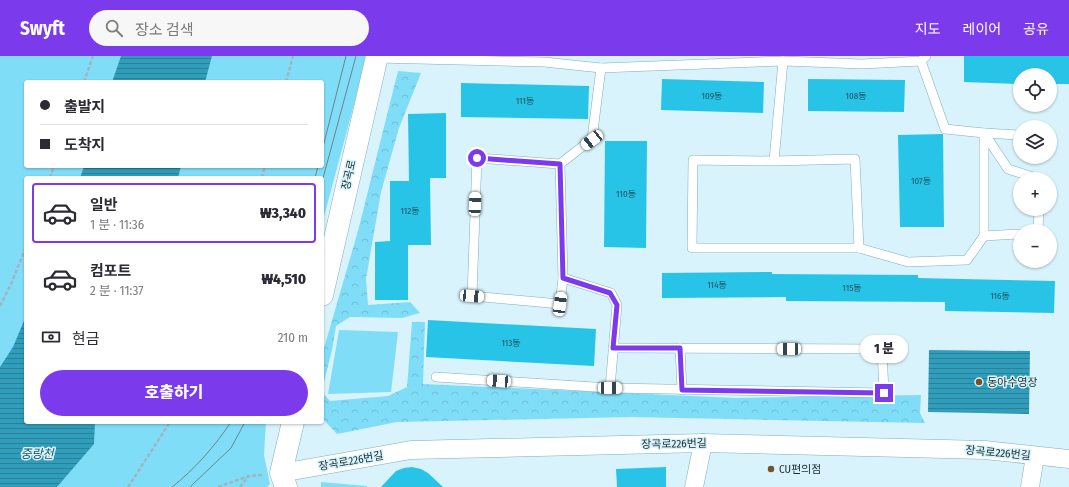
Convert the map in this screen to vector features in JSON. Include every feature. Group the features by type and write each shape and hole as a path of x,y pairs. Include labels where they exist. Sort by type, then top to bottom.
{"street":[{"name":"장곡로","path":"324,286 376,57"},
{"path":"284,480 293,424"},
{"path":"694,487 703,443"},
{"name":"장곡로226번길","path":"284,480 411,450 703,443 985,450 1069,459"},
{"path":"1030,487 1035,456"}],"lane":[{"path":"376,57 544,59 601,68 729,60 783,61 923,58 946,129 984,133 1013,134"},
{"path":"774,161 783,61"},
{"path":"560,164 563,278 560,304 472,296 477,158 560,164 592,140 601,68"},
{"path":"984,133 1008,169 1017,172"},
{"path":"859,248 855,159 774,161 693,160 692,248 859,248 908,262 967,260 984,236 984,133"},
{"path":"984,236 1013,234"},
{"path":"563,278 610,293 617,305 610,388"},
{"path":"436,377 610,388 884,393 882,350 613,348"},
{"path":"680,348 682,390"}],"path":[{"path":"85,80 93,56"},
{"path":"287,80 293,56"},
{"path":"0,306 24,252"},
{"path":"128,487 169,424"},
{"path":"240,487 249,476"},
{"path":"218,487 249,476 284,480"}],"green space":[{"path":"0,56 367,56 324,217 324,176 24,176 24,424 266,424 264,455 270,484 267,487 0,487"},
{"path":"398,71 421,73 399,128 381,192 366,279 368,305 410,302 420,313 402,318 350,317 336,326 324,382 324,348 358,231"},
{"path":"412,322 425,322 423,384 736,398 921,395 920,413 925,423 632,417 397,422 337,434 324,420 324,394 330,401 388,396 407,387"},
{"path":"339,330 398,332 391,392 328,394"},
{"path":"321,482 367,486 367,487 321,487"}],"water":[{"path":"121,56 212,56 206,80 113,80"},
{"path":"83,168 180,168 178,176 81,176"},
{"name":"중랑천","path":"24,321 24,424 95,424 94,444 57,487 0,487 0,367 13,347"},
{"name":"동아수영장","path":"929,350 1030,351 1029,414 928,412"}],"building":[{"path":"964,56 1069,56 1069,84 1057,84 1057,68 1013,68 1013,84 964,82"},
{"path":"662,79 764,82 763,113 661,110"},
{"path":"808,79 905,80 904,112 808,111"},
{"path":"461,83 589,86 588,119 461,117"},
{"path":"446,113 446,178 430,178 431,245 408,245 408,300 375,300 375,242 390,241 390,181 409,181 408,114"},
{"path":"943,134 944,227 900,227 898,135"},
{"path":"605,141 647,141 646,248 604,247"},
{"path":"772,272 772,274 918,275 918,278 1055,281 1054,313 945,311 945,302 786,301 786,297 662,298 662,273"},
{"path":"428,320 596,329 594,366 426,357"},
{"path":"412,467 421,469 428,473 443,487 381,487 396,471"},
{"path":"666,467 666,487 617,487 616,469"}],"tram line":[{"path":"324,143 346,56"},
{"path":"324,176 356,56"},
{"path":"316,176 318,168"},
{"path":"172,487 189,473 204,457 230,424"},
{"path":"190,487 231,448 244,424"}],"place":[{"name":"동아수영장","path":"979,382"},
{"name":"CU편의점","path":"771,469"}],"route":[{"path":"477,158 560,164 563,278 610,293 617,305 613,348 680,348 682,390 884,393"}]}
